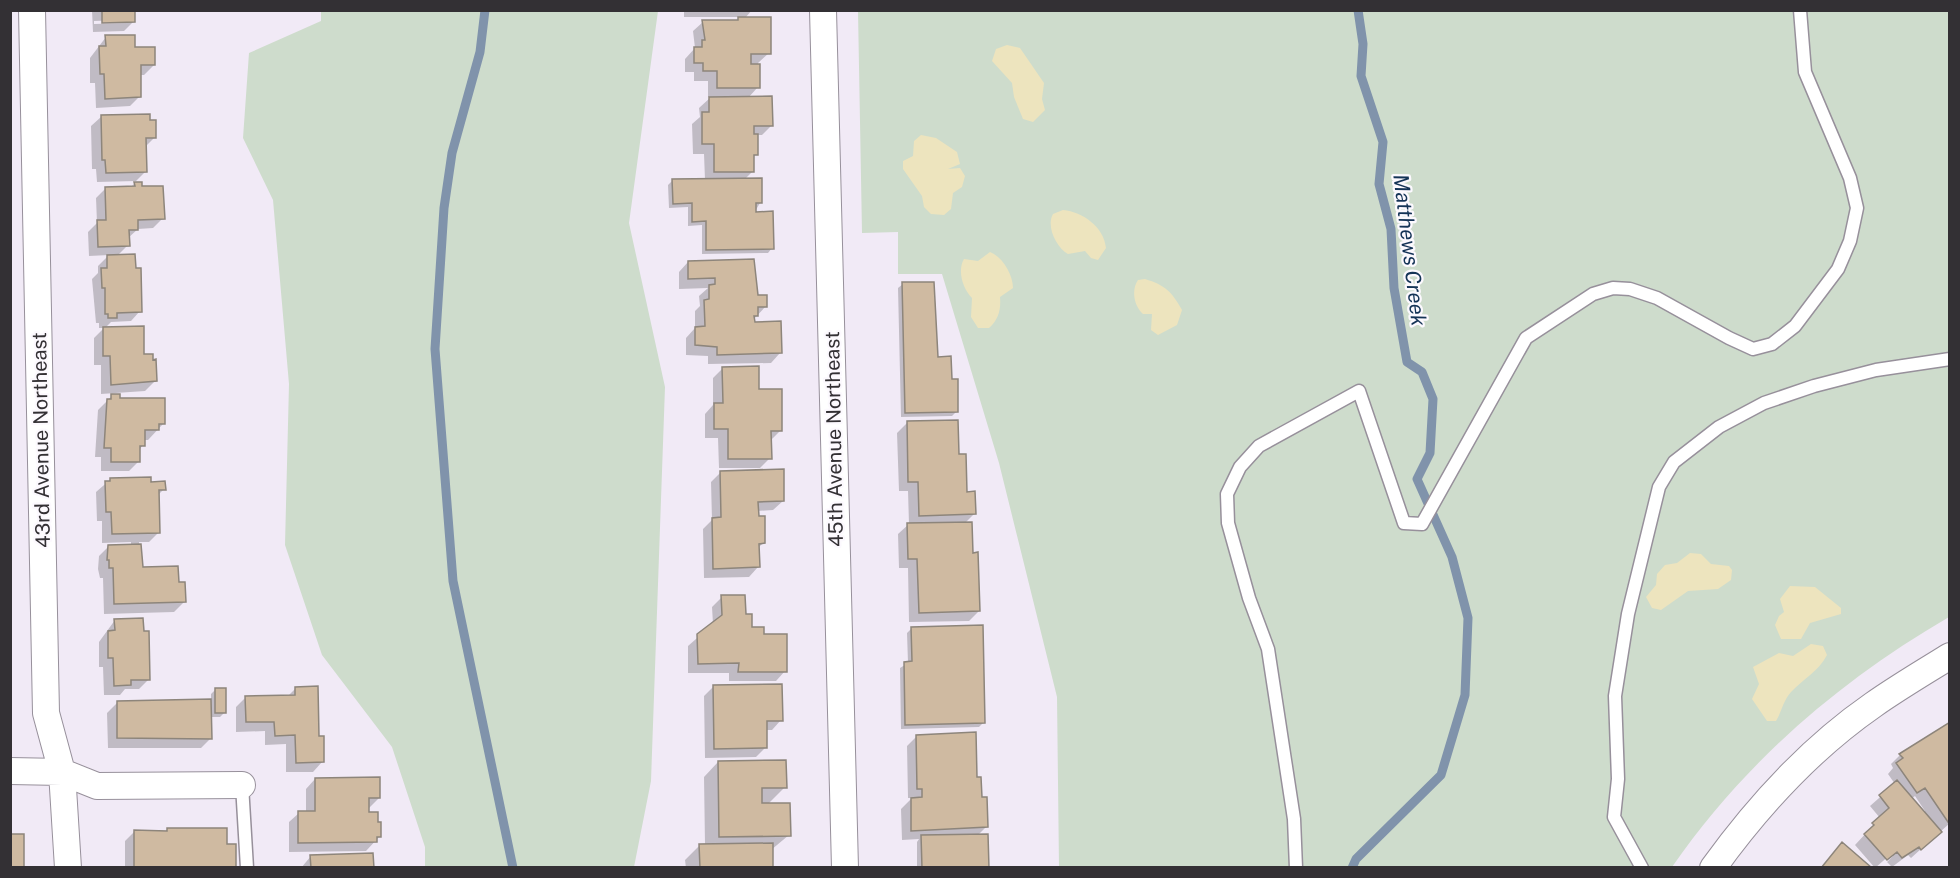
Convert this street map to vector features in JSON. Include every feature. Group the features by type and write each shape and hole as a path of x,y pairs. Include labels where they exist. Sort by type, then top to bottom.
{"street":[{"name":"43rd Avenue Northeast","path":"32,10 46,713 62,772 68,867"},
{"name":"45th Avenue Northeast","path":"823,10 845,867"},
{"path":"1713,867 1764,804 1813,755 1871,706 1950,656"},
{"path":"10,771 62,772 97,786 242,785"}],"lane":[{"path":"1296,867 1294,819 1268,649 1249,598 1228,523 1227,494 1240,466 1259,446 1359,390 1404,523 1422,524 1526,338 1593,294 1613,288 1630,289 1657,298 1753,349 1772,344 1795,326 1838,269 1850,241 1857,208 1850,178 1805,72 1800,10"},
{"path":"1642,867 1614,817 1618,779 1615,696 1619,658 1628,614 1659,486 1674,462 1719,427 1764,403 1814,386 1876,370 1950,359"},
{"path":"242,785 247,867"}],"green space":[{"path":"321,11 658,11 629,223 665,387 651,781 634,867 425,867 425,847 392,747 322,655 285,545 289,384 273,200 243,138 249,53 321,21"},
{"path":"858,11 1949,11 1949,617 1870,668 1797,727 1731,793 1672,867 1059,867 1057,697 999,463 942,274 898,274 898,232 862,233"}],"sand":[{"path":"1007,45 1020,48 1044,83 1042,99 1045,110 1033,122 1023,119 1014,97 1012,83 992,61 996,49"},
{"path":"921,135 936,138 957,152 960,164 948,169 960,168 965,176 962,187 953,193 951,209 944,215 931,214 924,207 922,196 903,169 903,161 913,156 914,141"},
{"path":"1063,210 1085,217 1097,227 1106,248 1098,260 1091,258 1085,251 1068,254 1053,236 1051,219 1053,214"},
{"path":"990,252 995,254 1006,267 1013,288 1000,297 999,314 992,325 989,328 978,328 971,317 972,298 964,285 961,269 964,259 978,261"},
{"path":"1145,279 1167,290 1182,310 1177,325 1158,335 1151,330 1152,314 1143,314 1134,298 1138,280"},
{"path":"1690,553 1701,554 1711,564 1729,566 1732,570 1731,580 1718,589 1688,591 1661,610 1652,608 1646,597 1656,585 1657,574 1665,565 1677,563"},
{"path":"1790,586 1815,587 1841,608 1841,614 1810,623 1801,639 1781,639 1775,625 1779,616 1784,612 1780,599"},
{"path":"1811,644 1823,646 1827,655 1819,666 1788,695 1776,721 1767,721 1752,699 1759,684 1753,667 1779,653 1793,656"}],"building":[{"path":"102,10 135,10 135,22 102,23"},
{"path":"738,17 771,17 771,54 751,54 751,64 760,64 760,88 717,88 717,71 703,71 703,63 694,63 694,47 702,47 702,40 705,40 702,20 738,20"},
{"path":"105,35 135,35 135,47 155,47 155,65 141,65 141,97 105,99 104,74 100,74 99,46 106,46"},
{"path":"772,96 773,126 754,126 754,134 758,134 758,155 754,155 754,172 714,172 714,144 702,144 702,112 709,112 709,97"},
{"path":"150,114 150,120 156,120 156,138 146,138 147,172 106,173 105,160 102,160 101,115"},
{"path":"762,178 762,203 756,203 756,212 773,211 774,249 706,250 706,221 692,222 692,203 673,204 672,179"},
{"path":"134,182 142,182 142,186 163,186 165,219 138,220 138,230 129,230 130,246 98,247 97,220 106,220 105,187 135,186"},
{"path":"135,254 136,268 141,268 142,312 117,313 117,318 108,318 108,314 105,314 105,288 102,288 101,268 107,268 107,255"},
{"path":"754,259 758,295 767,295 767,307 758,307 758,316 754,316 755,322 781,321 782,353 717,355 717,347 695,345 695,327 705,326 704,300 709,299 709,285 715,284 715,278 688,279 688,261"},
{"path":"902,282 934,282 938,357 951,356 952,379 958,379 958,412 905,413"},
{"path":"144,326 144,354 153,354 153,360 156,359 157,381 111,385 110,356 103,356 103,327"},
{"path":"759,366 759,389 782,389 782,431 771,431 772,459 728,459 728,429 714,429 714,403 723,403 722,367"},
{"path":"111,394 120,394 120,398 165,398 165,424 159,424 159,430 145,430 145,446 140,446 140,462 111,462 111,448 104,448 107,399 111,399"},
{"path":"958,420 959,454 966,454 967,492 975,491 976,514 919,516 918,482 908,482 907,421"},
{"path":"784,469 784,501 758,502 759,516 765,516 765,543 759,544 760,567 713,569 712,518 721,517 720,471"},
{"path":"151,477 151,482 165,481 166,490 159,490 160,533 112,534 111,512 106,512 105,481 110,481 110,478"},
{"path":"972,522 973,553 978,552 980,611 919,613 917,559 908,559 907,523"},
{"path":"141,544 143,567 178,566 179,582 185,582 186,602 114,604 113,568 109,568 109,560 107,560 108,545"},
{"path":"721,595 745,595 746,614 752,614 752,627 764,627 764,634 787,634 787,672 738,672 739,663 698,664 697,634 722,615"},
{"path":"143,618 144,631 149,631 150,680 131,680 131,685 114,686 113,658 108,658 108,631 115,630 114,619"},
{"path":"983,625 985,723 905,725 904,662 912,661 911,627"},
{"path":"782,684 783,721 767,721 767,748 714,749 713,685"},
{"path":"318,686 319,736 324,736 324,762 296,763 295,735 275,736 274,722 246,722 245,696 295,695 295,687"},
{"path":"215,688 226,688 226,713 215,713"},
{"path":"211,699 212,739 117,738 117,701"},
{"path":"1950,722 1950,821 1948,822 1925,788 1917,793 1896,763 1903,758 1899,754"},
{"path":"976,732 977,777 981,777 982,797 987,797 988,827 911,831 911,798 922,797 922,789 917,789 916,735"},
{"path":"786,760 787,788 762,788 762,803 790,803 791,836 719,837 718,761"},
{"path":"380,777 380,798 369,798 369,812 378,812 378,822 381,822 381,837 377,837 377,842 298,843 298,811 315,811 315,778"},
{"path":"1897,780 1942,832 1921,850 1919,847 1902,858 1897,852 1887,860 1864,834 1874,825 1872,823 1889,808 1879,795"},
{"path":"167,828 227,828 227,844 236,844 236,868 134,867 134,830 167,831"},
{"path":"10,834 24,834 24,868 10,868"},
{"path":"988,834 989,868 922,868 921,835"},
{"path":"1842,842 1872,868 1821,868"},
{"path":"773,843 773,868 700,868 699,844"},
{"path":"373,853 374,868 311,868 310,855"}],"waterway":[{"path":"485,10 480,52 452,153 444,208 435,349 453,581 513,868"},
{"name":"Matthews Creek","path":"1352,868 1356,859 1441,775 1465,695 1468,618 1452,557 1417,479 1430,453 1433,399 1422,372 1407,362 1394,288 1391,229 1379,184 1383,142 1361,76 1363,44 1358,10"}]}
